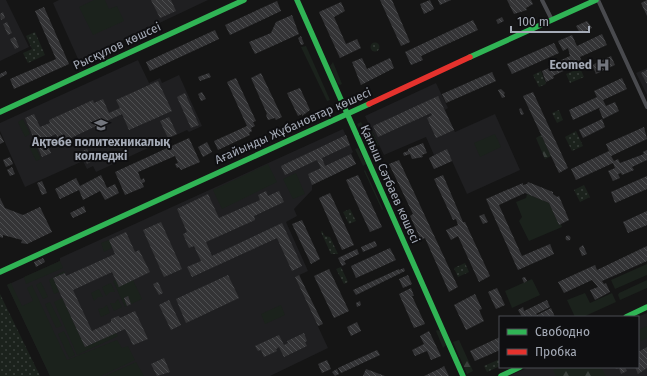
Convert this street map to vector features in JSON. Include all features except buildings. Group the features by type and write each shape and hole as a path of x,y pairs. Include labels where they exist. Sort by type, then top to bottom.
{"street":[{"name":"Рысқұлов көшсеі","path":"0,112 244,0"},
{"name":"Қаныш Сәтбаев көшесі","path":"297,0 346,114 463,376"},
{"path":"542,0 552,20"},
{"name":"Ағайынды Жұбановтар көшесі","path":"0,272 597,0"},
{"path":"597,0 647,107"},
{"path":"628,316 647,307"},
{"path":"501,376 518,368"}],"shaded area":[{"path":"0,0 6,0 29,47 0,61"},
{"path":"59,0 208,0 79,61 53,3"},
{"name":"Ақтөбе политехникалық колледжі","path":"138,60 149,83 160,78 162,83 179,75 202,126 189,132 187,130 96,172 93,166 87,169 83,161 25,187 0,131 0,123"},
{"path":"647,68 647,95 636,73"},
{"path":"436,83 448,108 445,110 455,132 495,114 520,170 467,194 452,161 434,169 429,158 434,155 426,137 384,155 365,116"},
{"path":"343,129 353,152 351,154 356,164 312,185 312,190 294,209 297,216 286,222 308,271 295,277 328,348 270,376 50,376 7,285 60,261 60,258"},
{"path":"647,313 647,376 509,376 527,368 639,368 639,316"}],"green space":[{"path":"94,0 105,0 109,9 117,6 124,21 93,35 79,7"},
{"path":"35,32 45,55 28,63 23,53 32,49 26,36"},
{"path":"375,42 380,47 375,52 370,47"},
{"path":"306,46 330,100 327,101 301,47"},
{"path":"333,62 342,84 340,85 338,84 330,66"},
{"path":"580,68 584,77 570,83 566,74"},
{"path":"541,71 546,84 539,87 533,75"},
{"path":"559,110 563,120 557,123 552,113"},
{"path":"23,119 30,134 25,137 18,122"},
{"path":"361,122 370,139 364,139 357,124"},
{"path":"369,125 379,145 376,146 368,128"},
{"path":"576,131 583,146 572,151 565,137"},
{"path":"495,134 501,147 480,157 474,143"},
{"path":"541,135 551,156 545,159 536,138"},
{"path":"34,143 41,159 36,161 29,146"},
{"path":"358,148 366,164 363,166 355,149"},
{"path":"268,164 277,182 222,209 213,190"},
{"path":"365,170 383,209 382,210 364,171"},
{"path":"296,173 305,194 293,199 283,179"},
{"path":"584,185 590,197 580,202 574,190"},
{"path":"527,194 549,203 559,225 561,224 562,227 529,241 519,221 522,217 516,202 526,198"},
{"path":"350,209 356,221 349,224 343,212"},
{"path":"322,231 325,236 330,237 338,254 331,254 321,232"},
{"path":"109,240 112,248 104,252 101,243"},
{"path":"60,261 63,268 26,284 24,277"},
{"path":"465,263 469,272 458,277 454,268"},
{"path":"647,264 647,275 615,289 611,280"},
{"path":"341,267 348,282 344,284 336,269"},
{"path":"64,271 65,273 53,278 59,292 54,294 49,280"},
{"path":"532,279 540,295 512,308 505,291"},
{"path":"133,280 142,299 131,304 128,296 124,298 127,306 125,307 113,281"},
{"path":"647,280 647,288 620,300 618,295 619,293"},
{"path":"41,282 48,297 43,299 36,285"},
{"path":"11,283 22,306 33,301 27,288 32,285 67,360 117,340 122,348 128,346 135,360 101,376 50,376 7,285"},
{"path":"111,283 115,292 110,292 106,296 102,287"},
{"path":"99,289 103,297 98,297 94,301 91,293"},
{"path":"585,293 590,303 612,293 616,302 585,316 575,316 567,300"},
{"path":"0,294 40,376 0,376"},
{"path":"62,298 85,347 116,333 118,336 77,355 54,302"},
{"path":"118,299 122,307 114,311 110,303 115,303"},
{"path":"50,302 62,326 56,328 45,304"},
{"path":"107,305 110,313 101,317 98,309"},
{"path":"281,305 285,315 265,324 261,314"},
{"path":"647,326 647,338 641,341 639,330"},
{"path":"64,331 75,355 69,358 58,334"},
{"path":"436,331 440,331 446,345 443,348"},
{"path":"459,340 473,371 467,374 453,342"},
{"path":"499,359 499,366 487,372 484,366"},
{"path":"136,362 144,376 105,376"},
{"path":"558,368 602,368 606,376 556,376 553,370"}],"traffic: fast":[{"path":"0,112 244,0"},
{"path":"297,0 463,376"},
{"path":"470,57 596,0"},
{"path":"0,272 369,104"},
{"path":"628,316 647,307"},
{"path":"501,376 518,368"}],"traffic: jam":[{"path":"369,104 470,57"}],"place":[{"name":"Ecomed","path":"603,65"},
{"name":"Ақтөбе политехникалық колледжі","path":"101,125"}]}
